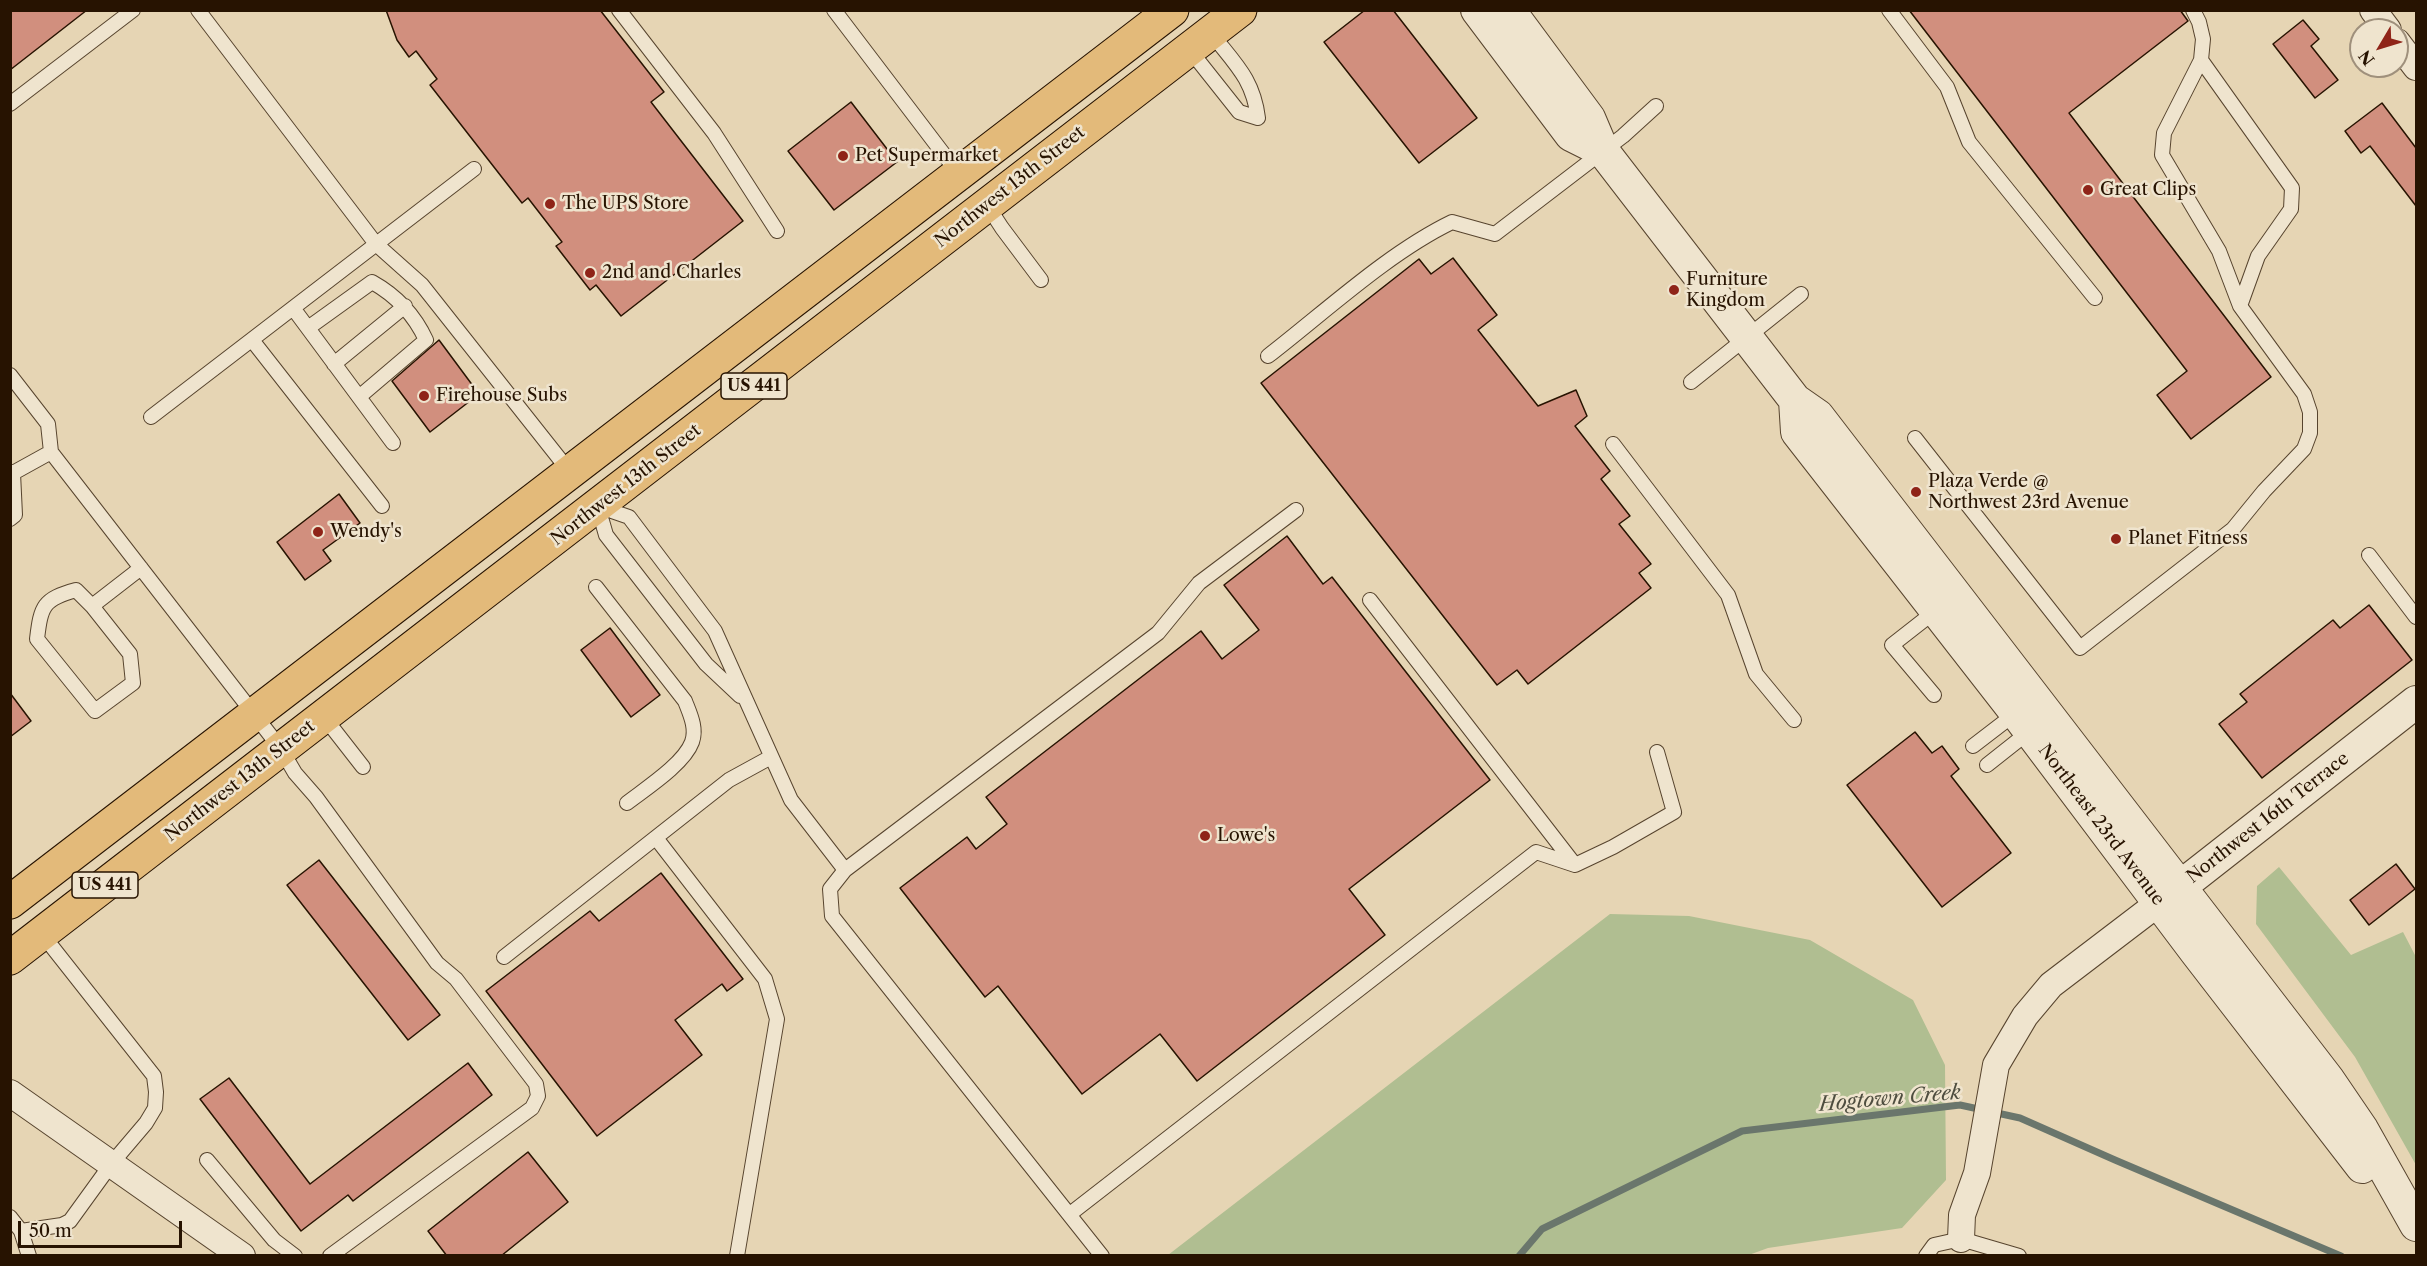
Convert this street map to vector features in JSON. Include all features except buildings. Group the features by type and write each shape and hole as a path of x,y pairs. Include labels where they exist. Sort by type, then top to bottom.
{"main road":[{"name":"US 441","path":"10,902 1172,10"},
{"name":"Northwest 13th Street","path":"10,958 1240,10"},
{"path":"987,205 999,166 1023,124"},
{"path":"910,264 943,216 958,174"},
{"path":"570,472 598,507"}],"street":[{"name":"Northeast 23rd Avenue","path":"1477,10 1571,135 1603,151 1794,400 1818,416 1946,603 2023,722 2328,1079 2362,1129 2416,1225"},
{"path":"1509,10 1589,118 1603,151"},
{"name":"Northeast 23rd Avenue","path":"1946,603 2170,895 2352,1151 2416,1249"},
{"name":"Northwest 16th Terrace","path":"1961,1239 1962,1215 1977,1173 1996,1065 2025,1016 2051,985 2416,702"},
{"path":"10,1093 242,1256"}],"lane":[{"path":"10,104 133,10"},
{"path":"198,10 376,244 428,292 570,472"},
{"path":"619,10 714,133 777,231"},
{"path":"834,10 958,174"},
{"path":"1889,10 1947,87 1969,142 2095,298"},
{"path":"1916,438 2080,648 2233,529 2264,491 2304,449 2310,434 2310,412 2304,394 2240,306 2219,251 2162,155 2164,133 2200,60 2203,39 2193,10"},
{"path":"1200,41 1250,82 1258,118 1239,112 1200,41"},
{"path":"2200,60 2292,188 2291,209 2258,256 2240,306"},
{"path":"1268,357 1377,270 1434,231 1452,222 1495,234 1603,151 1656,106"},
{"path":"151,417 474,169"},
{"path":"987,205 1041,280"},
{"path":"308,328 372,282 390,291 418,323 426,340 359,397"},
{"path":"1691,382 1801,294"},
{"path":"334,364 405,306"},
{"path":"293,308 393,443"},
{"path":"252,340 382,506"},
{"path":"10,375 48,424 51,452 281,749 295,773 316,797 437,963 456,979 536,1084 538,1096 532,1108 330,1256"},
{"path":"1612,444 1728,595 1756,674 1794,720"},
{"path":"10,519 15,515 12,472 51,452"},
{"path":"598,507 606,535 706,664 746,702"},
{"path":"598,507 629,517 715,631 791,800 845,870"},
{"path":"1102,1256 832,916 830,889 845,870 1158,633 1199,583 1296,510"},
{"path":"2368,555 2416,617"},
{"path":"92,606 141,568"},
{"path":"596,587 685,702 693,720 692,742 674,767 627,803"},
{"path":"76,590 92,606 130,654 133,683 95,711 37,639 40,612 55,596 76,590"},
{"path":"1370,600 1575,865"},
{"path":"1934,695 1892,645 1946,603"},
{"path":"324,717 363,767"},
{"path":"1973,746 2023,722"},
{"path":"1988,765 2023,722"},
{"path":"1070,1214 1536,852 1575,865 1614,847 1674,812 1657,752"},
{"path":"504,957 729,780 771,758"},
{"path":"656,838 765,979 777,1019 737,1256"},
{"path":"21,1231 62,1225 70,1221 112,1163 146,1123 155,1108 154,1077 42,934"},
{"path":"207,1160 274,1240 295,1256"},
{"path":"10,1217 21,1231 29,1256"},
{"path":"1926,1256 1934,1245 1961,1239 2019,1256"}],"green space":[{"path":"2279,867 2351,955 2403,932 2416,957 2416,1165 2355,1057 2256,924 2257,886"},
{"path":"1610,914 1689,916 1810,940 1913,1000 1945,1065 1946,1180 1902,1228 1768,1248 1746,1256 1168,1255"}],"waterway":[{"name":"Hogtown Creek","path":"1519,1256 1542,1229 1742,1131 1960,1105 2020,1118 2341,1256"}],"place":[{"name":"Pet Supermarket","path":"843,156"},
{"name":"Great Clips","path":"2088,190"},
{"name":"The UPS Store","path":"550,204"},
{"name":"2nd and Charles","path":"590,273"},
{"name":"Furniture Kingdom","path":"1674,290"},
{"name":"Firehouse Subs","path":"424,396"},
{"name":"Plaza Verde @ Northwest 23rd Avenue","path":"1916,492"},
{"name":"Wendy's","path":"318,532"},
{"name":"Planet Fitness","path":"2116,539"},
{"name":"Lowe's","path":"1205,836"}]}
